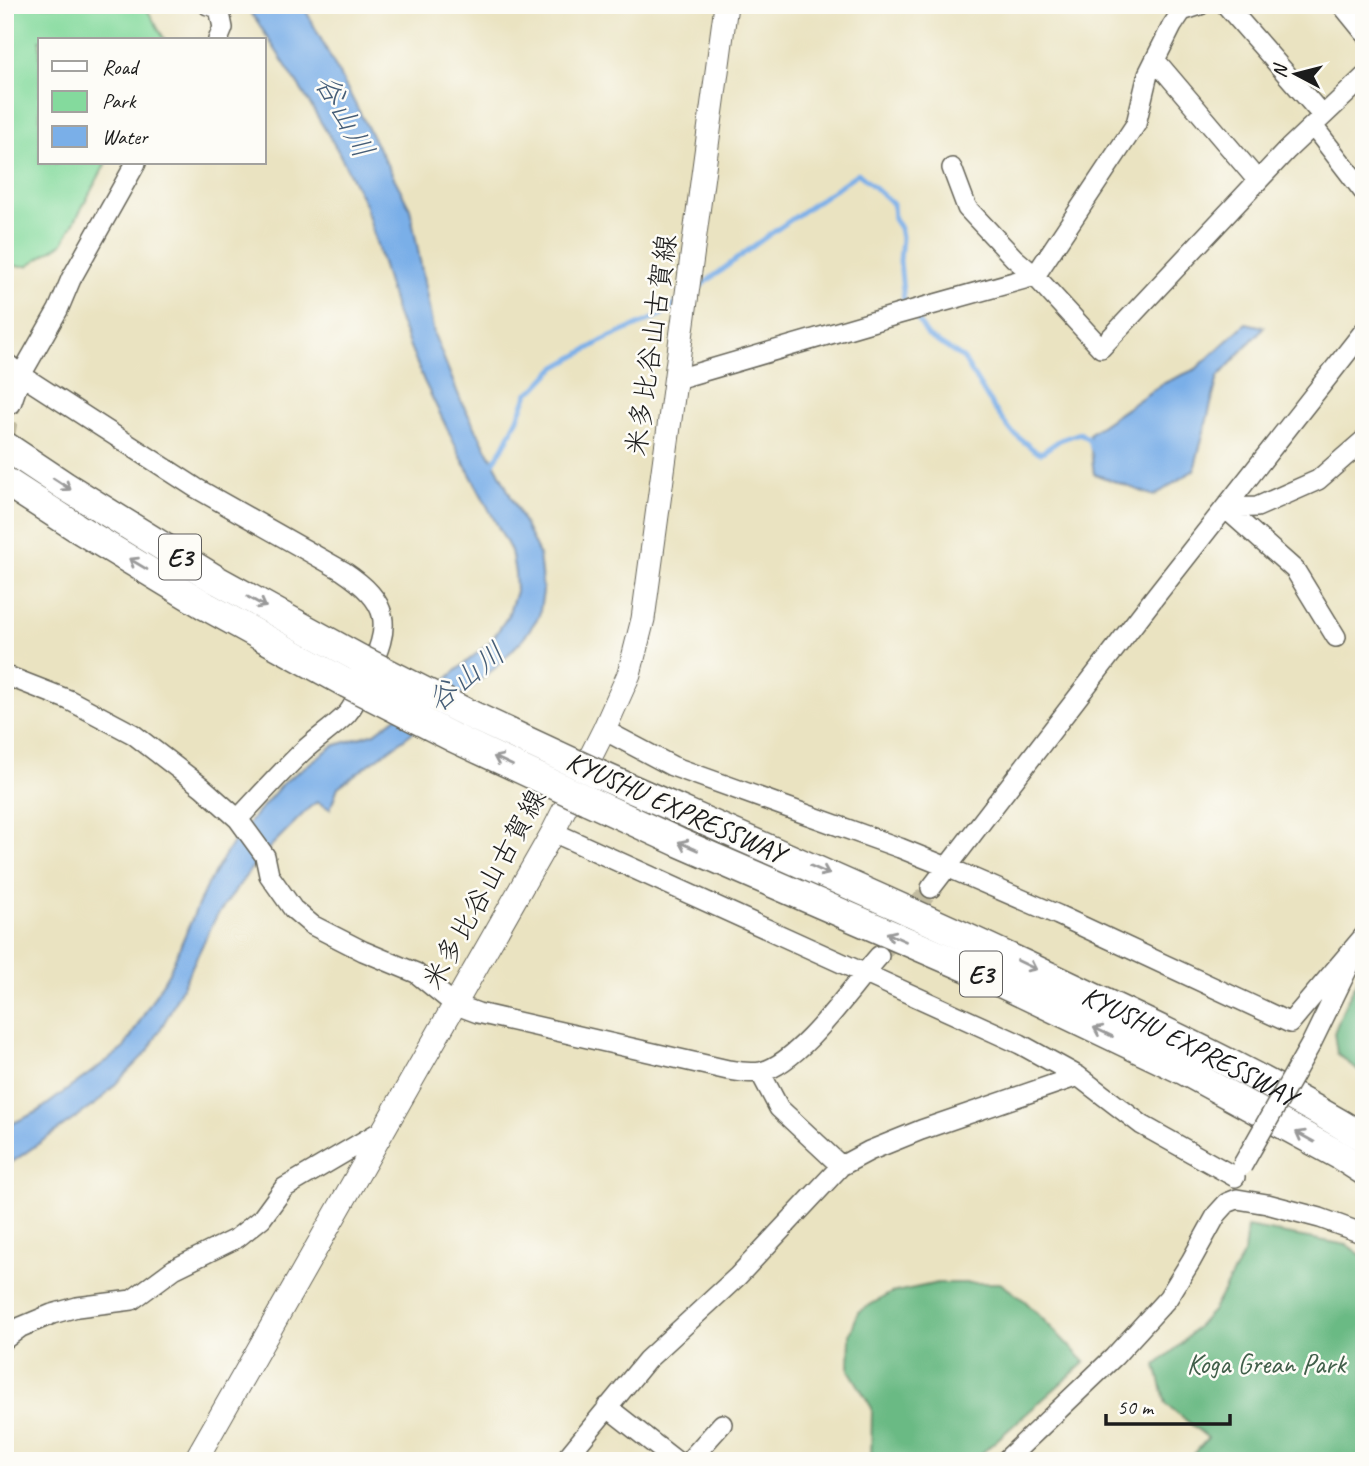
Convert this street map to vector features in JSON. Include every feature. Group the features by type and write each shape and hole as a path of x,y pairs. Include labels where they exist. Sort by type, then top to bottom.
{"highway":[{"name":"KYUSHU EXPRESSWAY","path":"5,446 215,579 360,659 600,775 986,945 1183,1040 1332,1118 1364,1138"},
{"name":"KYUSHU EXPRESSWAY","path":"5,481 206,606 346,683 454,738 678,842 982,974 1183,1070 1364,1171"}],"main road":[{"name":"米多比谷山古賀線","path":"194,1461 553,832 629,674 643,619 726,5"}],"street":[{"path":"208,5 219,8 223,28 219,38"},
{"path":"1226,5 1318,121 1363,191"},
{"path":"1342,5 1364,32"},
{"path":"677,379 1035,276 1136,124 1148,74 1172,26 1188,7"},
{"path":"1156,61 1258,181"},
{"path":"952,168 967,208 1014,258 1035,276 1101,348 1258,181 1364,77"},
{"path":"11,404 22,375 58,310 71,279 134,164"},
{"path":"931,888 1364,331"},
{"path":"5,362 196,488 343,571 363,585 381,610 384,622 379,653 349,712 302,752 240,821"},
{"path":"1225,508 1258,507 1318,480 1364,440"},
{"path":"1225,508 1295,570 1336,637"},
{"path":"5,676 69,700 133,734 202,787 240,821 265,856 269,875 293,909 312,925 363,951 416,973 454,1004 478,1013 728,1070 760,1072 783,1060 807,1041 879,956"},
{"path":"604,730 672,766 947,867 1058,915 1290,1023 1364,936 1311,1044 1239,1172 1237,1199"},
{"path":"553,832 1020,1044 1078,1076 1142,1125 1239,1172"},
{"path":"760,1072 779,1108 841,1166"},
{"path":"564,1461 647,1360 738,1276 841,1166 869,1151 921,1130 1078,1076"},
{"path":"5,1339 21,1327 52,1314 77,1307 132,1300 174,1269 237,1238 262,1218 284,1188 381,1131"},
{"path":"1005,1461 1114,1357 1168,1298 1217,1214 1227,1203 1237,1199 1267,1204 1320,1218 1364,1234"},
{"path":"607,1407 676,1461"},
{"path":"688,1461 722,1424"}],"green space":[{"path":"5,5 145,6 164,38 38,38 38,164 105,164 63,243 27,266 5,266"},
{"path":"1364,969 1364,1076 1337,1053 1334,1033 1346,1002"},
{"name":"Koga Grean Park","path":"1247,1227 1347,1245 1364,1257 1364,1461 1188,1461 1208,1438 1166,1404 1156,1365 1181,1344 1213,1310 1244,1253"},
{"path":"938,1283 1000,1283 1025,1301 1085,1362 973,1461 871,1461 872,1408 849,1370 850,1335 858,1312 891,1293"}],"water":[{"name":"谷山川","path":"244,5 303,5 410,208 434,334 461,401 539,554 543,592 539,616 523,639 495,668 338,787 330,809 317,802 310,807 259,858 216,917 148,1051 98,1102 5,1167 5,1127 37,1112 124,1048 169,972 205,889 234,840 283,783 333,746 375,733 442,683 491,641 508,616 516,591 511,551 424,381 397,315 365,204 304,94"},
{"path":"1246,323 1264,327 1218,377 1194,470 1154,496 1094,474 1089,434 1162,384 1196,369"}],"waterway":[{"path":"694,291 858,173 893,204 894,219 902,238 900,261 904,301 908,306"},
{"path":"490,467 503,448 528,393 555,368 604,340 661,315 677,303"},
{"path":"914,314 928,336 963,358 1012,432 1034,450 1041,453 1060,440 1080,433 1088,439 1094,451"}],"tunnel":[{"path":"5,440 11,404"},
{"path":"879,956 931,888"}]}
